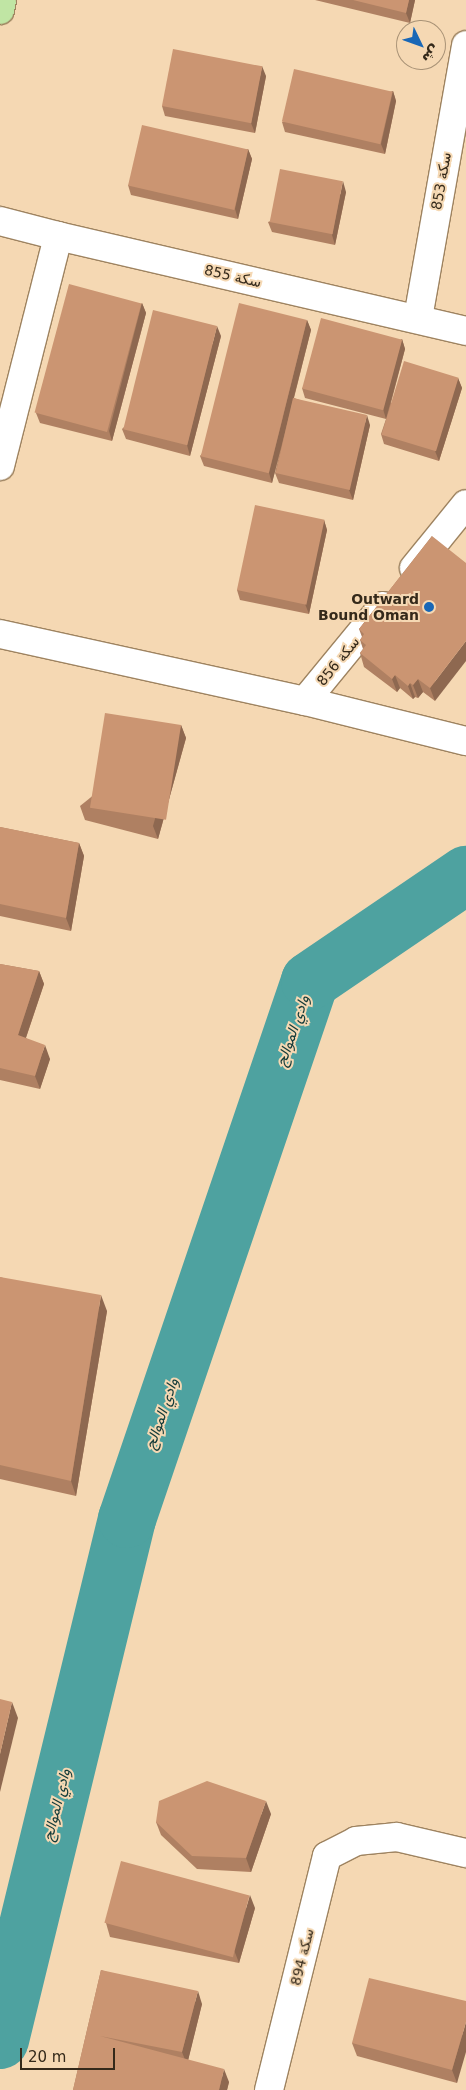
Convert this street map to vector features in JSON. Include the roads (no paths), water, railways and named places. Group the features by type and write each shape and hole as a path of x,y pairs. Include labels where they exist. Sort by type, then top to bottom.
{"main road":[{"path":"0,10 2,0"}],"street":[{"name":"سكة 853","path":"418,318 466,44"},
{"name":"سكة 855","path":"0,221 58,236 418,318 466,331"},
{"path":"0,466 58,236"},
{"name":"سكة 856","path":"305,701 466,504"},
{"path":"0,634 305,701 466,741"},
{"name":"سكة 894","path":"270,2090 326,1856 356,1841 397,1837 466,1854"}],"waterway":[{"name":"وادي الموالح","path":"0,2040 127,1519 310,981 466,875"}],"place":[{"name":"Outward Bound Oman","path":"429,607"}]}
